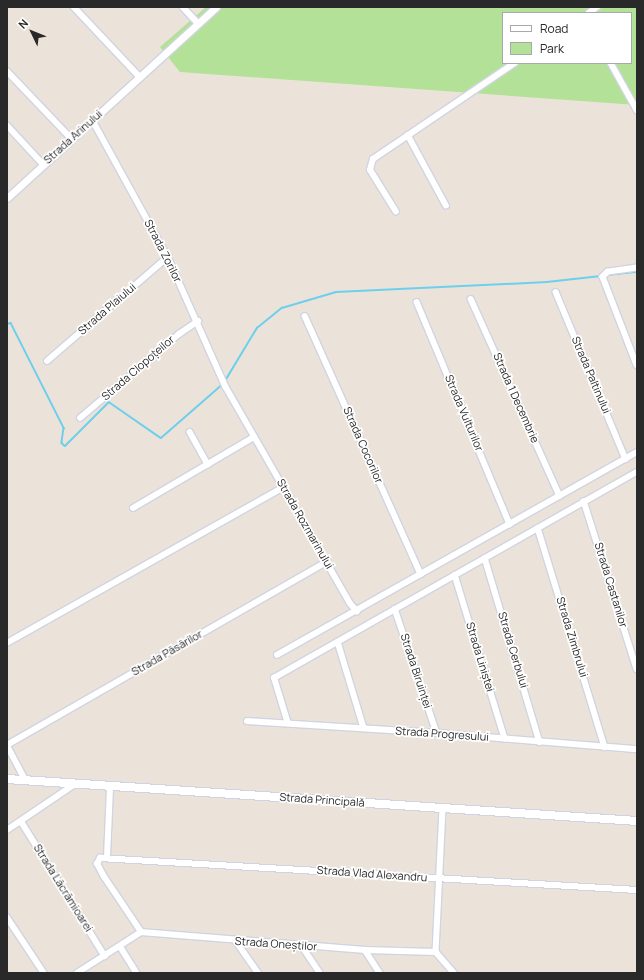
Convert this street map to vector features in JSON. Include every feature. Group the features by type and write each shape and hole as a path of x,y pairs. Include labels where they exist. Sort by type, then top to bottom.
{"main road":[{"name":"Strada Principală","path":"7,779 637,822"}],"street":[{"path":"74,7 140,77"},
{"path":"183,7 198,23"},
{"name":"Strada Arinului","path":"7,198 216,7"},
{"path":"396,212 370,167 373,159 514,64"},
{"path":"612,64 637,110"},
{"path":"7,71 72,139"},
{"name":"Strada Zorilor","path":"92,119 168,257 198,321 226,387"},
{"path":"7,125 43,164"},
{"path":"408,135 446,205"},
{"name":"Strada Plaiului","path":"47,361 168,257"},
{"path":"637,268 604,278 637,365"},
{"name":"Strada Paltinului","path":"556,292 626,459"},
{"name":"Strada 1 Decembrie","path":"471,299 560,496"},
{"name":"Strada Vulturilor","path":"417,302 510,524"},
{"name":"Strada Cocorilor","path":"305,316 421,574"},
{"name":"Strada Clopoțeilor","path":"80,418 179,334 198,321"},
{"name":"Strada Rozmarinului","path":"226,387 350,603 357,611"},
{"path":"190,432 208,464"},
{"path":"133,508 254,437"},
{"path":"277,656 637,452"},
{"path":"288,724 274,678 637,472"},
{"path":"7,643 284,487"},
{"name":"Strada Castanilor","path":"584,501 637,669"},
{"name":"Strada Zimbrului","path":"538,528 605,747"},
{"name":"Strada Cerbului","path":"485,558 540,742"},
{"name":"Strada Păsărilor","path":"7,745 327,562"},
{"name":"Strada Liniștei","path":"455,575 505,739"},
{"name":"Strada Biruinței","path":"396,608 437,733"},
{"path":"338,642 364,728"},
{"name":"Strada Progresului","path":"247,722 437,733 637,749"},
{"path":"7,745 26,780"},
{"path":"7,830 75,784"},
{"path":"77,973 141,932 98,864 100,858 108,857 110,787"},
{"path":"443,809 436,952 454,973"},
{"name":"Strada Lăcrămioarei","path":"21,821 105,956"},
{"name":"Strada Vlad Alexandru","path":"108,857 637,890"},
{"path":"7,917 44,973"},
{"name":"Strada Oneștilor","path":"141,932 302,946 436,952"},
{"path":"236,941 258,973"},
{"path":"120,946 137,973"},
{"path":"302,946 320,973"},
{"path":"365,950 380,973"}],"green space":[{"path":"206,7 637,7 637,105 180,72 160,47"}],"waterway":[{"path":"607,275 637,272"},
{"path":"225,381 257,328 282,308 336,292 547,282 601,276"},
{"path":"7,324 11,323 64,428 62,443 65,446 109,402 161,438 223,384"}]}
